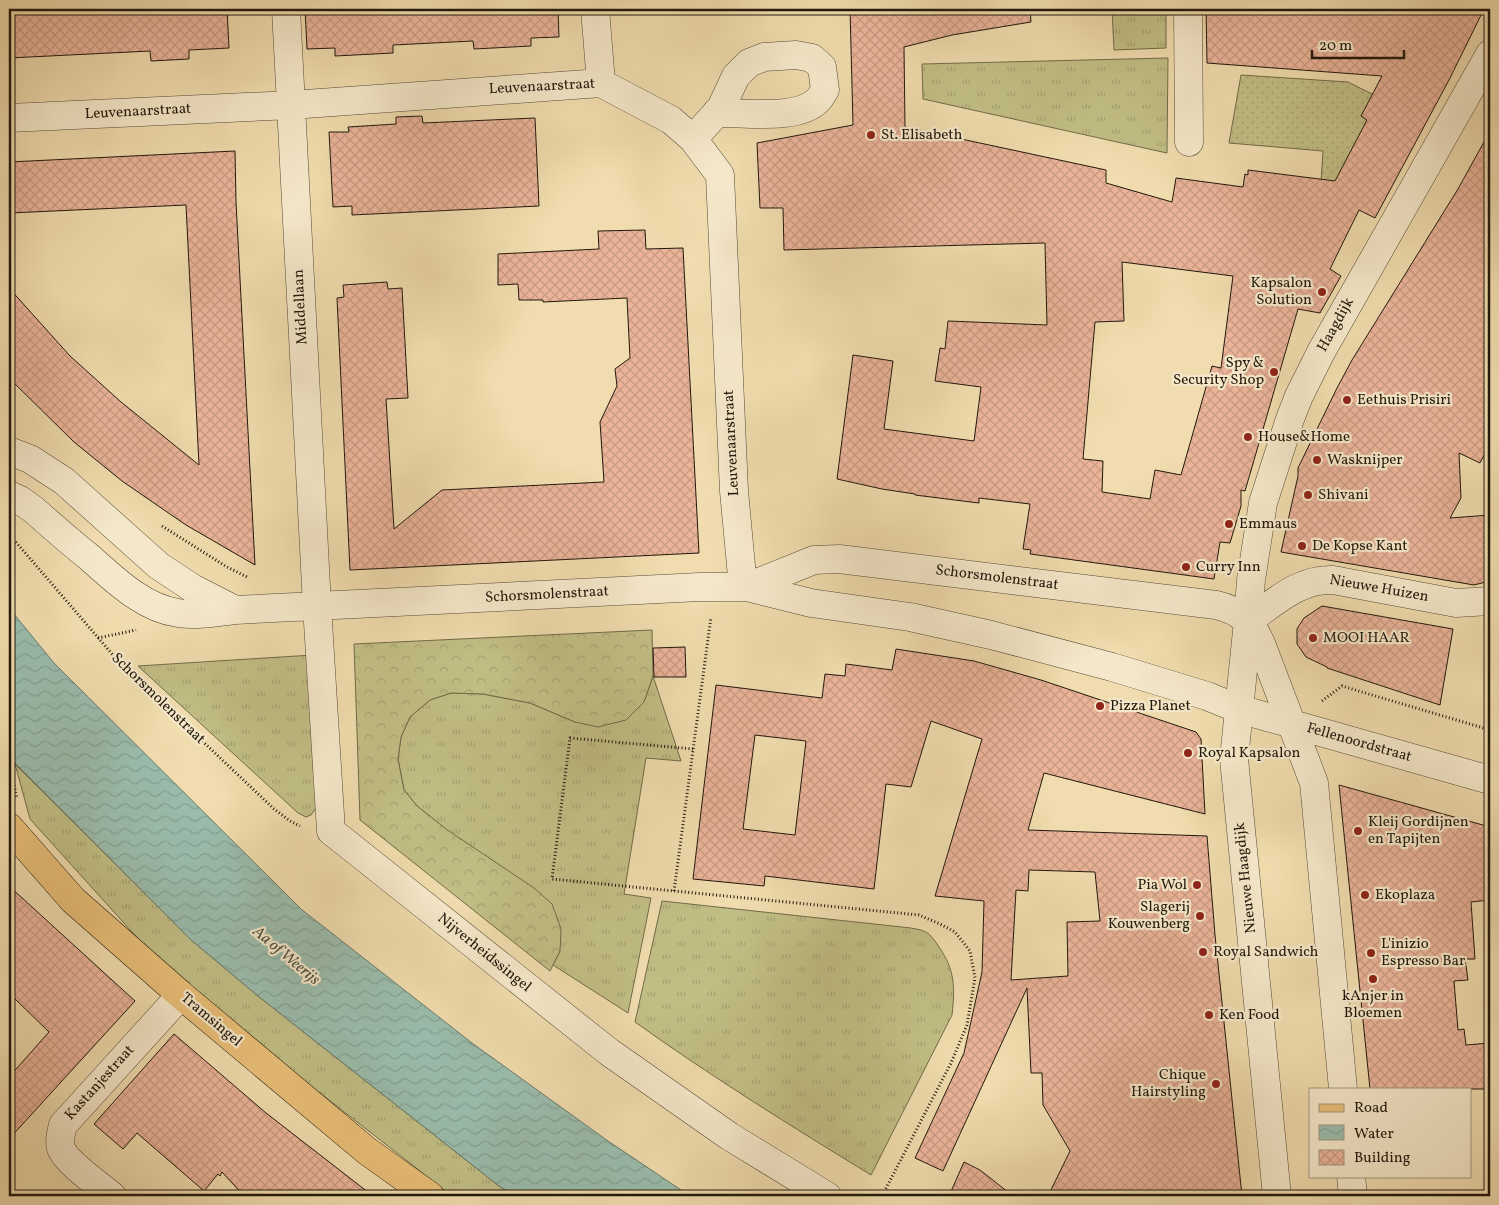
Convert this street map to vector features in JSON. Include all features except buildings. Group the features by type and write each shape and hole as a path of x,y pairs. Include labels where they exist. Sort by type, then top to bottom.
{"main road":[{"name":"Tramsingel","path":"9,827 73,900 181,995 367,1151 430,1196"}],"street":[{"name":"Middellaan","path":"286,9 317,606"},
{"path":"596,9 601,82"},
{"path":"1188,9 1189,142"},
{"name":"Haagdijk","path":"1248,621 1251,580 1263,503 1281,442 1299,396 1321,352 1490,54"},
{"name":"Leuvenaarstraat","path":"9,118 291,105 601,82 671,120 693,139 720,175 734,490 745,587"},
{"path":"693,139 716,114"},
{"path":"9,451 30,459 64,481 175,578 235,610"},
{"name":"Schorsmolenstraat","path":"9,495 34,510 140,598 176,613 191,614 317,606 745,587 811,603 910,617 1030,645 1187,690 1239,709"},
{"name":"Schorsmolenstraat","path":"745,587 814,560 839,559 1216,605 1234,611 1248,621"},
{"name":"Nieuwe Huizen","path":"1248,621 1297,588 1309,582 1322,579 1456,603 1490,601"},
{"path":"317,606 331,831"},
{"path":"1248,621 1262,646 1314,783 1343,1088"},
{"name":"Nieuwe Haagdijk","path":"1248,621 1234,759 1277,1196"},
{"path":"1239,709 1292,724"},
{"name":"Fellenoordstraat","path":"1292,724 1490,780"},
{"name":"Nijverheidssingel","path":"331,831 609,1052 729,1136 827,1196"},
{"name":"Kastanjestraat","path":"112,1196 70,1160 62,1150 60,1138 62,1125 181,995"},
{"path":"1351,1178 1353,1196"}],"path":[{"path":"155,521 227,567 255,581"},
{"name":"Schorsmolenstraat","path":"9,534 119,662 274,809 299,826 331,831"},
{"path":"674,891 715,588"},
{"name":"Fellenoordstraat","path":"1292,724 1342,686 1490,730"},
{"path":"694,749 570,738 552,879 919,915 955,932 970,951 975,978 967,1025 951,1063 882,1196"}],"green space":[{"path":"1112,9 1166,9 1166,48 1114,50"},
{"path":"1168,58 1167,153 923,99 922,64"},
{"path":"1241,75 1348,82 1388,102 1344,184 1321,182 1323,151 1229,143"},
{"path":"652,630 653,676 644,702 626,720 598,727 575,722 530,703 483,694 451,693 430,700 410,717 401,737 398,759 404,790 417,806 446,829 534,888 552,904 561,929 560,951 550,971 360,820 354,644"},
{"path":"313,655 317,806 311,815 306,817 298,813 138,666"},
{"path":"653,676 681,761 646,758 624,894 651,898 628,1013 553,965 560,951 446,829 417,806 404,790 398,759 401,737 410,717 430,700 451,693 483,694 530,703 575,722 644,702"},
{"path":"15,764 190,939 258,996 499,1186 515,1196 452,1196 169,973 30,819"},
{"path":"662,901 911,928 926,932 935,941 948,963 953,979 952,1015 871,1175 722,1082 635,1022"}],"water":[{"name":"Aa of Weerijs","path":"9,608 54,663 301,909 472,1043 608,1141 690,1196 515,1196 499,1186 258,996 190,939 9,757"}],"place":[{"name":"St. Elisabeth","path":"871,135"},
{"name":"Kapsalon Solution","path":"1322,292"},
{"name":"Spy & Security Shop","path":"1274,372"},
{"name":"Eethuis Prisiri","path":"1347,400"},
{"name":"House&Home","path":"1248,437"},
{"name":"Wasknijper","path":"1317,460"},
{"name":"Shivani","path":"1308,495"},
{"name":"Emmaus","path":"1229,524"},
{"name":"De Kopse Kant","path":"1302,546"},
{"name":"Curry Inn","path":"1186,567"},
{"name":"MOOI HAAR","path":"1313,638"},
{"name":"Pizza Planet","path":"1100,706"},
{"name":"Royal Kapsalon","path":"1188,753"},
{"name":"Kleij Gordijnen en Tapijten","path":"1358,831"},
{"name":"Pia Wol","path":"1197,885"},
{"name":"Ekoplaza","path":"1365,895"},
{"name":"Slagerij Kouwenberg","path":"1200,916"},
{"name":"Royal Sandwich","path":"1203,952"},
{"name":"L'inizio Espresso Bar","path":"1371,953"},
{"name":"kAnjer in Bloemen","path":"1373,979"},
{"name":"Ken Food","path":"1209,1015"},
{"name":"Chique Hairstyling","path":"1216,1084"}]}
